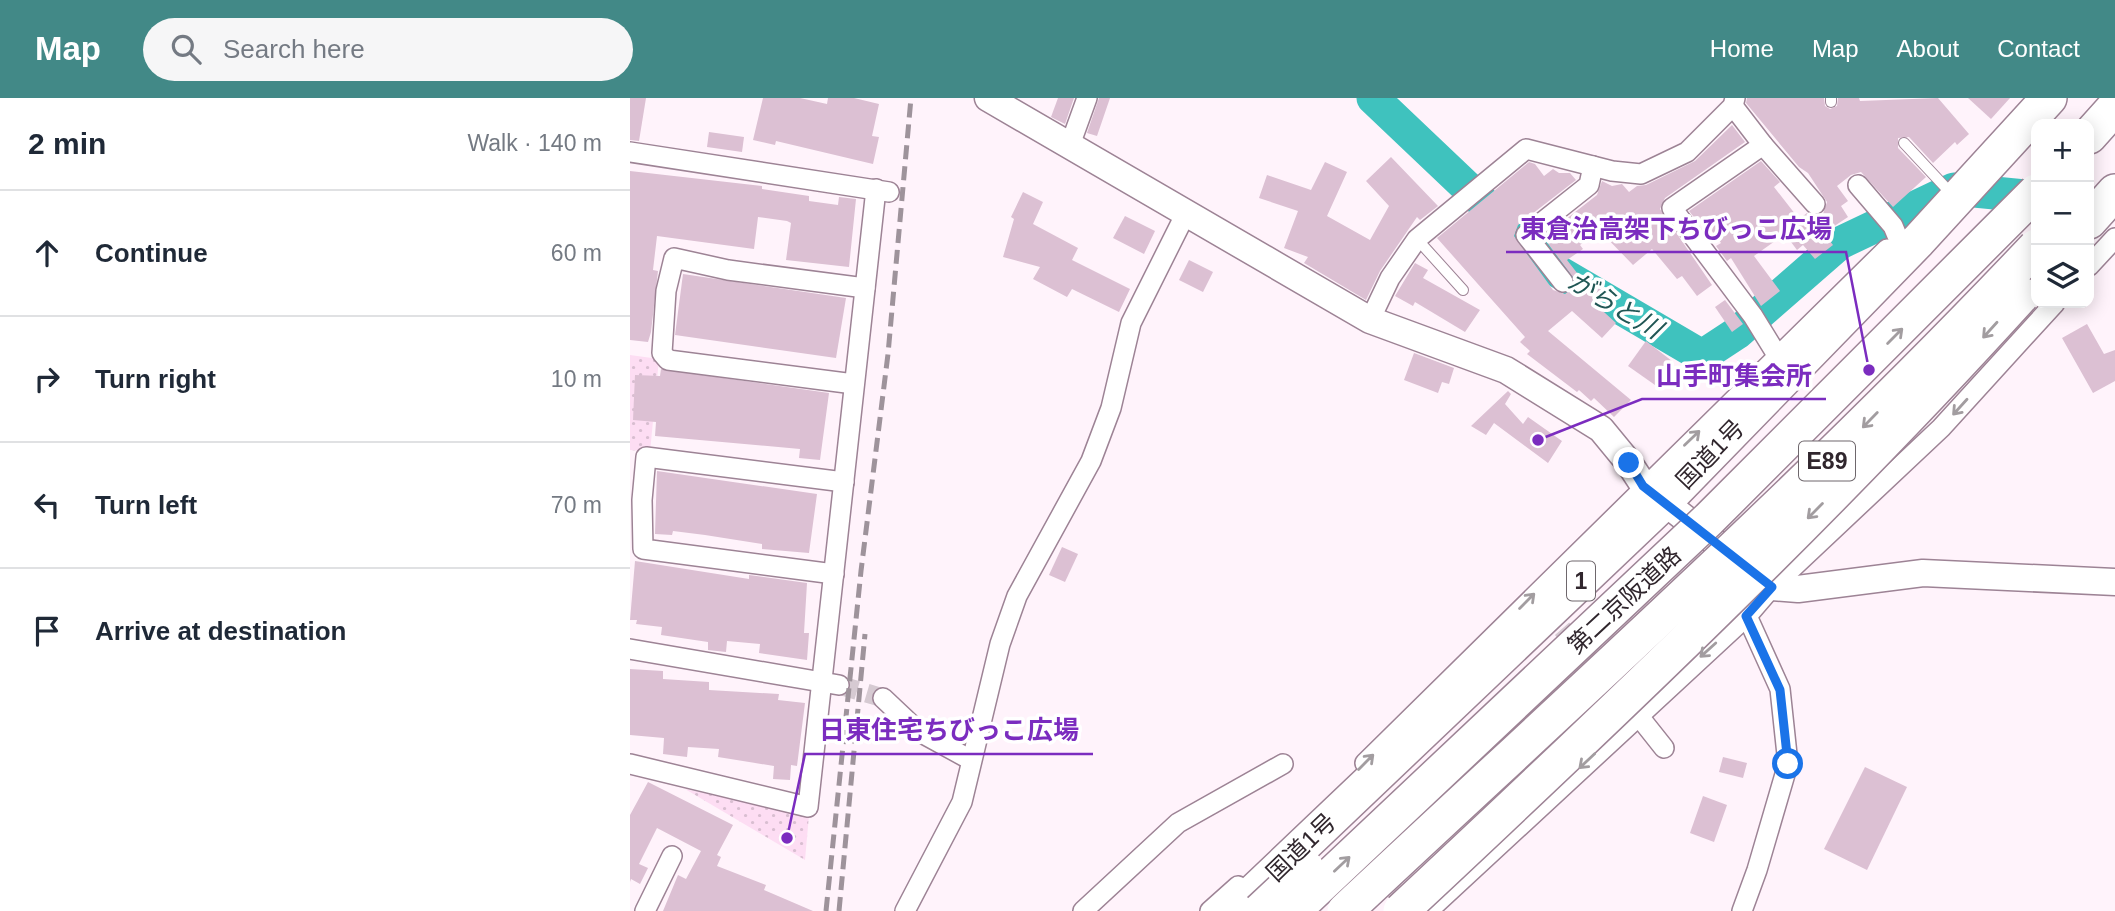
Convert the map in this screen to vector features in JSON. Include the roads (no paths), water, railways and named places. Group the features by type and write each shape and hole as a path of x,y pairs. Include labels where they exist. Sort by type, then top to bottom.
{"highway":[{"name":"国道1号","path":"1234,911 2011,139 2049,98"},
{"path":"2094,130 2115,107"},
{"path":"2094,187 2115,164"},
{"path":"2107,236 2115,192"},
{"name":"第二京阪道路","path":"1293,911 1631,593 1834,397 2031,197"},
{"name":"第二京阪道路","path":"1345,911 1862,428 2031,252"},
{"path":"1401,911 1647,681 1962,362 2031,285"},
{"path":"1260,911 1704,496 1834,397"},
{"path":"1377,911 1492,796 1629,678 1739,545"}],"street":[{"path":"988,98 1370,320 1506,369 1601,429 1654,494 1772,587 1798,589 1923,573 2115,582"},
{"path":"1070,145 1087,98"},
{"path":"1210,911 1271,857 1654,494 1777,355 1908,239 1947,188 2030,98"},
{"path":"1370,320 1390,278 1417,239 1526,149 1593,166 1641,174 1687,152 1734,102 1763,145 1815,204"},
{"path":"1763,145 1672,208 1753,316 1777,355"},
{"path":"630,152 882,190 865,288 854,384 834,574 830,684 808,807 630,764"},
{"path":"1563,282 1526,235 1589,185 1593,166"},
{"path":"1858,185 1893,226 1908,239"},
{"path":"905,911 962,802 1000,644 1017,596 1091,461 1111,408 1131,323 1186,213"},
{"path":"2094,258 2107,236"},
{"path":"854,384 668,360 662,353 666,291 674,258 728,270 865,288"},
{"path":"1428,911 1637,714 1746,616 1772,587 1941,428 2050,308"},
{"path":"834,574 643,549 642,500 646,457 844,482"},
{"path":"1742,911 1788,764 1780,690 1746,616"},
{"path":"630,649 830,684"},
{"path":"883,698 918,731 971,760"},
{"path":"1637,714 1664,748"},
{"path":"1083,911 1178,822 1283,764"},
{"path":"645,911 672,856"}],"lane":[{"path":"1904,143 1947,188"},
{"path":"1417,239 1463,290"}],"waterway":[{"name":"がらと川","path":"1373,98 1552,268 1702,356 1737,333 1840,243 1954,189 2031,197"}],"tunnel":[{"path":"1543,607 1606,679"},
{"path":"839,685 883,698"}],"railway":[{"path":"826,911 861,571 888,354 911,98"},
{"path":"839,911 865,634"}],"place":[{"name":"東倉治高架下ちびっこ広場","path":"1869,370"},
{"name":"山手町集会所","path":"1538,440"},
{"name":"日東住宅ちびっこ広場","path":"787,838"}]}
